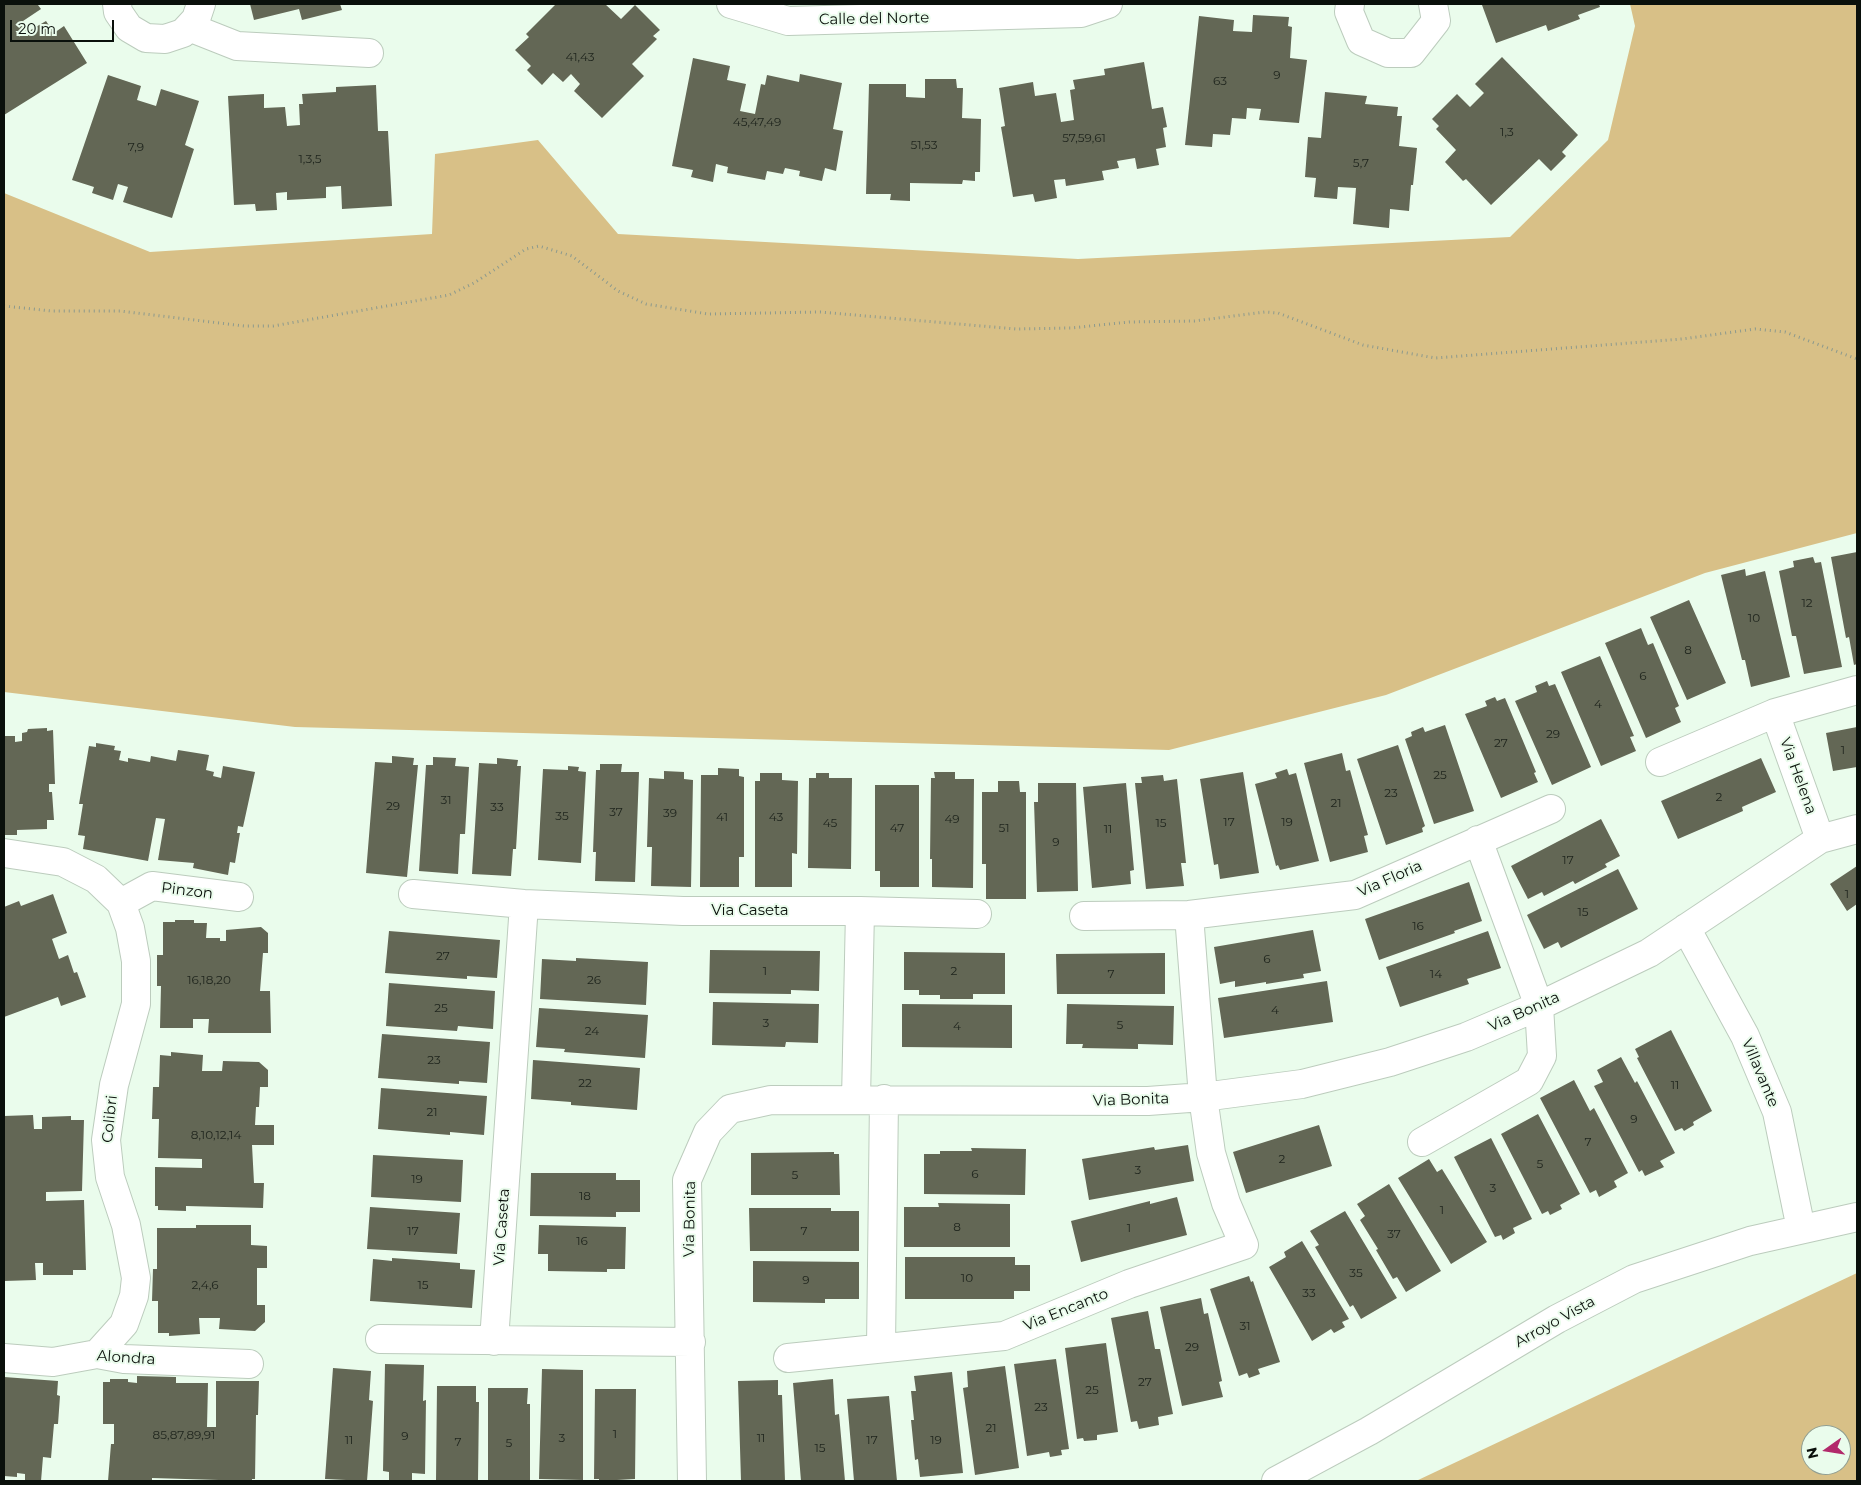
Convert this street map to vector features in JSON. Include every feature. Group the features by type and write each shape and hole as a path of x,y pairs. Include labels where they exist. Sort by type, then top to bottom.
{"street":[{"path":"117,4 118,12 129,28 146,38 165,39 183,33 195,15 237,46 369,53"},
{"name":"Calle del Norte","path":"731,4 788,21 1081,13 1108,4"},
{"path":"1350,4 1349,12 1361,41 1388,53 1411,53 1436,21 1433,4"},
{"path":"1660,762 1775,713 1857,690"},
{"name":"Via Helena","path":"1775,713 1820,839"},
{"name":"Via Floria","path":"1084,916 1189,915 1355,895 1551,809"},
{"name":"Via Bonita","path":"692,1481 687,1180 708,1132 730,1109 770,1100 1148,1101 1203,1097 1302,1084 1390,1062 1466,1037 1539,1006 1649,953 1820,839 1857,829"},
{"path":"1422,1142 1529,1081 1542,1056 1539,1006 1478,840"},
{"path":"4,853 63,862 96,879 121,903"},
{"name":"Pinzon","path":"121,903 152,886 239,897"},
{"name":"Via Caseta","path":"413,894 524,904 683,911 860,911 977,914"},
{"name":"Colibri","path":"98,1354 124,1324 134,1296 136,1278 126,1226 110,1177 106,1140 114,1085 136,1004 136,961 130,928 121,903"},
{"name":"Via Caseta","path":"494,1341 524,904"},
{"path":"856,1099 860,911"},
{"path":"1189,915 1203,1097"},
{"name":"Villavante","path":"1686,928 1745,1036 1777,1112 1801,1229"},
{"name":"Via Encanto","path":"788,1358 881,1347 1004,1336 1129,1284 1244,1245 1226,1203 1211,1153 1203,1097"},
{"path":"881,1347 884,1099"},
{"name":"Arroyo Vista","path":"1276,1481 1369,1431 1556,1320 1634,1279 1750,1241 1857,1217"},
{"path":"380,1339 691,1342"},
{"name":"Alondra","path":"4,1358 53,1362 98,1354 124,1359 249,1364"}],"path":[{"path":"4,306 52,311 120,311 244,326 273,326 449,295 474,283 526,249 539,246 572,256 618,291 646,304 708,314 820,312 1016,329 1071,328 1129,322 1194,321 1265,312 1278,313 1363,345 1435,358 1682,338 1755,329 1785,332 1857,359"}],"shaded area":[{"path":"1630,4 1857,4 1857,533 1705,573 1386,695 1169,750 295,727 4,692 4,193 150,252 432,234 435,154 538,140 618,234 1078,259 1510,237 1608,140 1635,26"},
{"path":"1857,1273 1857,1481 1416,1481"}],"building":[{"path":"4,4 40,4 38,5 41,9 23,21 29,31 46,21 54,33 64,26 87,63 4,115"},
{"path":"250,4 340,4 342,10 302,20 299,9 254,20"},
{"path":"556,4 605,4 621,19 635,5 660,30 653,36 657,39 632,64 644,76 602,118 574,91 580,84 571,74 563,82 553,73 542,85 527,70 531,66 515,50 529,37 526,34"},
{"path":"1599,4 1600,7 1578,15 1580,19 1548,31 1546,25 1496,43 1482,5"},
{"path":"1253,15 1289,17 1288,26 1292,27 1290,58 1307,60 1299,123 1259,120 1261,109 1247,108 1246,119 1232,118 1230,135 1213,134 1212,147 1185,145 1199,16 1234,20 1233,31 1252,32"},
{"path":"1502,57 1578,135 1562,152 1566,156 1551,171 1539,159 1491,205 1466,179 1463,181 1445,162 1456,150 1436,129 1439,126 1432,119 1457,94 1470,107 1484,93 1475,84"},
{"path":"693,58 730,66 727,80 746,84 740,111 755,114 761,84 765,85 767,75 799,82 800,74 842,83 833,129 843,131 836,171 825,168 822,181 799,176 800,171 785,168 783,174 767,171 765,180 727,173 728,167 716,164 713,182 691,177 693,170 672,166"},
{"path":"1144,62 1152,109 1163,107 1167,127 1163,128 1166,147 1156,149 1159,165 1137,169 1135,158 1117,161 1119,168 1102,171 1104,180 1066,186 1065,179 1054,180 1057,198 1035,202 1033,194 1013,197 1001,127 1005,126 999,88 1033,82 1035,96 1056,93 1061,122 1074,120 1070,90 1075,89 1073,80 1105,75 1104,69"},
{"path":"108,75 141,86 137,100 156,106 161,89 199,101 185,145 194,149 172,218 123,202 128,187 118,184 113,200 92,193 94,187 72,180"},
{"path":"925,79 956,79 957,88 963,88 962,118 981,119 980,172 975,172 975,181 963,180 962,184 910,183 910,201 890,200 891,194 866,194 869,84 906,84 906,97 925,98"},
{"path":"376,85 378,131 388,131 392,206 342,209 341,186 326,187 326,198 287,200 287,192 276,193 277,210 256,211 255,204 234,205 228,96 264,94 264,108 285,107 287,126 300,125 299,104 303,104 302,94 336,92 336,87"},
{"path":"1325,92 1367,96 1365,104 1398,107 1397,116 1402,116 1399,146 1417,148 1409,211 1390,209 1389,228 1353,224 1356,188 1338,187 1337,199 1314,197 1316,178 1305,177 1308,137 1321,138"},
{"path":"1857,552 1857,664 1854,665 1849,637 1846,638 1831,557"},
{"path":"1813,557 1815,563 1821,562 1842,667 1804,674 1796,636 1792,636 1779,571 1794,567 1793,561"},
{"path":"1745,569 1746,576 1765,571 1790,677 1751,687 1745,660 1742,660 1721,575"},
{"path":"1689,600 1726,683 1687,700 1650,617"},
{"path":"1641,628 1648,645 1653,643 1679,706 1675,708 1681,722 1646,738 1605,643"},
{"path":"1600,656 1634,736 1630,737 1636,751 1601,766 1561,672"},
{"path":"1547,681 1549,686 1555,684 1591,767 1552,785 1515,701 1537,692 1535,686"},
{"path":"1495,697 1497,701 1505,698 1536,772 1534,773 1538,782 1501,798 1465,714 1487,706 1485,701"},
{"path":"1445,725 1474,811 1434,824 1405,739 1412,736 1411,732 1423,727 1425,732"},
{"path":"1857,727 1857,767 1833,771 1826,733"},
{"path":"47,728 47,731 53,730 55,784 49,784 49,792 52,792 54,820 47,820 47,829 17,830 17,835 4,835 4,736 15,736 15,742 22,741 22,733 27,732 28,729"},
{"path":"96,743 115,746 114,750 121,751 119,760 128,762 128,758 150,762 151,756 176,761 178,750 209,755 206,770 214,772 213,776 221,778 223,766 255,772 243,827 238,826 237,833 240,833 235,863 230,862 228,875 193,868 194,863 158,860 165,819 156,818 148,861 83,849 85,836 78,835 83,804 79,804 89,746 96,747"},
{"path":"1398,745 1425,826 1422,828 1423,832 1386,845 1357,759"},
{"path":"1342,753 1346,771 1350,770 1368,835 1364,836 1368,852 1330,862 1304,763"},
{"path":"392,756 414,758 413,765 418,765 407,877 366,873 375,762 392,763"},
{"path":"433,757 456,758 455,766 469,767 465,834 460,834 458,874 419,871 426,765 433,765"},
{"path":"497,758 518,760 517,766 521,766 516,849 513,849 511,876 472,874 479,763 497,764"},
{"path":"1761,758 1776,792 1742,807 1743,811 1678,839 1661,801"},
{"path":"600,764 622,764 621,772 639,772 635,882 595,881 596,852 593,852 596,770 600,770"},
{"path":"568,766 579,767 578,771 586,772 581,863 538,860 543,769 568,770"},
{"path":"718,768 739,769 739,776 744,777 744,857 739,857 739,887 700,887 701,775 718,775"},
{"path":"1287,769 1289,775 1296,773 1319,861 1280,870 1278,865 1276,866 1255,784 1277,778 1275,773"},
{"path":"664,771 684,772 684,779 693,780 691,887 651,886 652,847 647,847 649,778 664,779"},
{"path":"934,772 955,772 955,779 974,779 973,888 932,887 932,859 930,859 931,778 935,778"},
{"path":"1243,772 1259,873 1220,879 1218,864 1214,865 1200,779"},
{"path":"760,773 782,773 782,780 798,781 797,854 792,853 792,887 755,887 755,781 760,781"},
{"path":"816,773 829,773 829,778 852,778 851,869 808,868 809,778 816,778"},
{"path":"1163,775 1164,781 1177,779 1186,863 1181,863 1184,886 1146,889 1135,783 1142,783 1141,777"},
{"path":"998,781 1019,781 1020,792 1026,792 1026,899 986,899 986,864 982,864 982,792 998,792"},
{"path":"1038,783 1076,783 1078,891 1037,892 1034,802 1038,802"},
{"path":"1126,783 1134,870 1130,871 1131,884 1092,888 1083,787"},
{"path":"875,785 919,785 919,887 880,887 880,871 875,871"},
{"path":"1601,819 1620,856 1605,864 1607,867 1575,884 1573,881 1544,896 1542,892 1528,899 1511,866"},
{"path":"1857,866 1857,904 1847,911 1830,884"},
{"path":"1618,869 1638,909 1561,948 1558,942 1544,949 1527,915"},
{"path":"1469,882 1482,921 1454,931 1455,933 1379,960 1365,919"},
{"path":"53,894 67,933 52,939 59,959 68,955 74,973 77,972 86,997 61,1006 58,997 4,1017 4,907 19,901 21,906"},
{"path":"175,920 194,920 194,923 207,923 206,938 220,938 220,941 226,941 226,930 261,927 268,933 268,953 263,953 260,991 270,991 271,1033 208,1033 209,1019 193,1019 193,1028 160,1028 161,986 157,986 157,955 163,955 163,922 175,922"},
{"path":"1313,930 1321,971 1303,974 1304,978 1266,984 1266,982 1235,987 1235,981 1220,984 1214,947"},
{"path":"389,931 500,940 497,978 467,976 467,979 385,973"},
{"path":"1488,931 1501,968 1467,979 1469,984 1400,1007 1386,967"},
{"path":"710,950 820,951 819,991 791,990 791,994 709,993"},
{"path":"904,952 1005,953 1005,994 973,994 973,999 940,999 940,995 919,995 919,990 904,990"},
{"path":"1165,953 1165,994 1057,994 1056,954"},
{"path":"576,958 648,962 646,1005 540,999 542,959 576,961"},
{"path":"1327,981 1333,1022 1224,1038 1218,998"},
{"path":"389,983 495,991 493,1029 458,1026 457,1031 386,1026"},
{"path":"713,1002 819,1004 818,1043 786,1042 785,1047 712,1045"},
{"path":"902,1004 1012,1005 1012,1048 902,1047"},
{"path":"1067,1004 1174,1006 1173,1045 1138,1044 1138,1049 1082,1048 1083,1044 1066,1044"},
{"path":"539,1008 648,1015 645,1058 564,1052 565,1049 536,1047"},
{"path":"1671,1030 1712,1111 1693,1122 1694,1125 1684,1131 1682,1128 1675,1131 1637,1058 1639,1057 1635,1049"},
{"path":"382,1034 490,1042 487,1083 459,1081 459,1084 378,1078"},
{"path":"171,1052 203,1055 202,1071 222,1071 223,1061 259,1062 268,1070 268,1087 260,1087 259,1107 256,1107 255,1125 274,1125 274,1145 252,1145 254,1183 264,1183 263,1208 186,1206 186,1211 158,1210 158,1206 155,1206 155,1167 202,1168 202,1159 158,1158 159,1119 152,1119 153,1087 159,1087 160,1055 171,1056"},
{"path":"1621,1057 1635,1083 1637,1081 1675,1153 1660,1161 1664,1167 1645,1176 1642,1170 1639,1172 1594,1086 1603,1082 1597,1070"},
{"path":"533,1060 640,1068 637,1110 571,1105 571,1102 531,1099"},
{"path":"1574,1080 1590,1111 1594,1108 1628,1173 1614,1181 1617,1187 1599,1197 1596,1190 1590,1193 1540,1098"},
{"path":"381,1088 487,1096 484,1135 450,1132 450,1135 378,1129"},
{"path":"1538,1114 1580,1194 1560,1205 1562,1209 1550,1215 1548,1211 1542,1214 1501,1134"},
{"path":"33,1115 34,1129 42,1129 42,1117 71,1116 71,1120 84,1120 82,1191 46,1192 46,1201 84,1200 86,1270 73,1270 73,1275 43,1275 43,1263 35,1263 36,1280 4,1281 4,1116"},
{"path":"1319,1125 1332,1166 1246,1193 1233,1152"},
{"path":"1491,1138 1532,1219 1513,1228 1515,1233 1503,1240 1501,1235 1495,1237 1454,1157"},
{"path":"1188,1145 1194,1181 1089,1200 1082,1159 1154,1147 1155,1150"},
{"path":"971,1148 1026,1149 1025,1195 924,1194 924,1154 940,1154 940,1151 972,1151"},
{"path":"834,1152 834,1154 839,1154 840,1195 751,1195 751,1153"},
{"path":"373,1155 463,1160 461,1202 371,1197"},
{"path":"1429,1159 1437,1172 1442,1169 1487,1242 1451,1264 1398,1178"},
{"path":"531,1173 616,1173 616,1180 640,1180 640,1212 616,1212 616,1217 530,1216"},
{"path":"1389,1184 1441,1271 1406,1292 1397,1277 1393,1279 1376,1250 1378,1249 1360,1220 1365,1216 1357,1204"},
{"path":"1177,1197 1187,1235 1081,1262 1071,1221 1150,1201 1150,1204"},
{"path":"938,1203 1010,1204 1010,1247 904,1247 904,1207 939,1207"},
{"path":"370,1207 460,1213 457,1254 367,1249"},
{"path":"749,1208 831,1208 831,1211 859,1211 859,1251 750,1251"},
{"path":"1345,1211 1397,1298 1361,1319 1353,1305 1350,1307 1315,1247 1319,1245 1310,1231"},
{"path":"196,1225 251,1225 251,1245 267,1246 267,1268 257,1268 257,1305 265,1305 265,1322 255,1331 219,1329 220,1318 199,1318 200,1334 169,1336 169,1333 158,1333 158,1301 152,1301 153,1269 157,1269 157,1228 196,1228"},
{"path":"539,1225 626,1227 625,1269 607,1269 607,1272 548,1271 548,1254 538,1254"},
{"path":"1302,1241 1349,1319 1342,1322 1345,1327 1334,1333 1331,1329 1312,1341 1269,1267 1286,1257 1284,1252"},
{"path":"905,1257 1015,1257 1015,1265 1030,1265 1030,1291 1014,1291 1014,1299 905,1299"},
{"path":"392,1258 460,1263 460,1269 475,1270 472,1308 370,1301 373,1259 392,1261"},
{"path":"753,1261 859,1262 859,1299 825,1299 825,1303 753,1302"},
{"path":"1249,1276 1251,1282 1253,1281 1280,1362 1258,1369 1260,1374 1249,1378 1247,1373 1239,1376 1210,1289"},
{"path":"1201,1298 1204,1314 1208,1313 1222,1381 1219,1382 1223,1397 1182,1406 1160,1307"},
{"path":"1148,1311 1155,1349 1160,1349 1173,1414 1158,1417 1159,1425 1139,1429 1137,1421 1131,1422 1111,1318"},
{"path":"1106,1343 1118,1432 1097,1435 1097,1440 1084,1441 1083,1438 1077,1439 1065,1348"},
{"path":"1056,1359 1069,1449 1061,1450 1062,1455 1050,1457 1049,1452 1027,1456 1014,1364"},
{"path":"385,1364 424,1365 423,1401 426,1400 425,1474 412,1473 412,1481 389,1481 389,1472 383,1471"},
{"path":"1005,1366 1019,1468 975,1475 963,1388 968,1387 967,1371"},
{"path":"333,1368 371,1371 369,1400 373,1401 367,1481 325,1479"},
{"path":"542,1369 583,1370 583,1480 539,1479"},
{"path":"952,1372 963,1473 920,1477 918,1459 915,1460 911,1420 914,1420 911,1391 916,1391 914,1376"},
{"path":"137,1376 176,1377 176,1383 208,1383 207,1427 216,1427 216,1381 259,1381 258,1415 256,1415 255,1479 252,1479 252,1481 152,1478 152,1481 108,1481 111,1444 114,1444 114,1424 103,1424 103,1382 110,1382 110,1379 128,1379 128,1382 137,1383"},
{"path":"4,1377 58,1381 57,1395 60,1396 58,1424 54,1424 51,1458 43,1457 41,1481 25,1481 25,1474 17,1473 17,1477 4,1476"},
{"path":"833,1379 835,1415 839,1414 845,1481 801,1481 793,1383"},
{"path":"778,1380 778,1395 782,1395 785,1481 741,1481 738,1381"},
{"path":"437,1386 476,1386 476,1402 479,1402 478,1481 436,1481"},
{"path":"488,1388 528,1388 527,1404 530,1404 530,1481 488,1481"},
{"path":"595,1389 636,1389 635,1479 599,1481 599,1479 594,1479"},
{"path":"889,1396 897,1481 854,1481 847,1399"}]}
